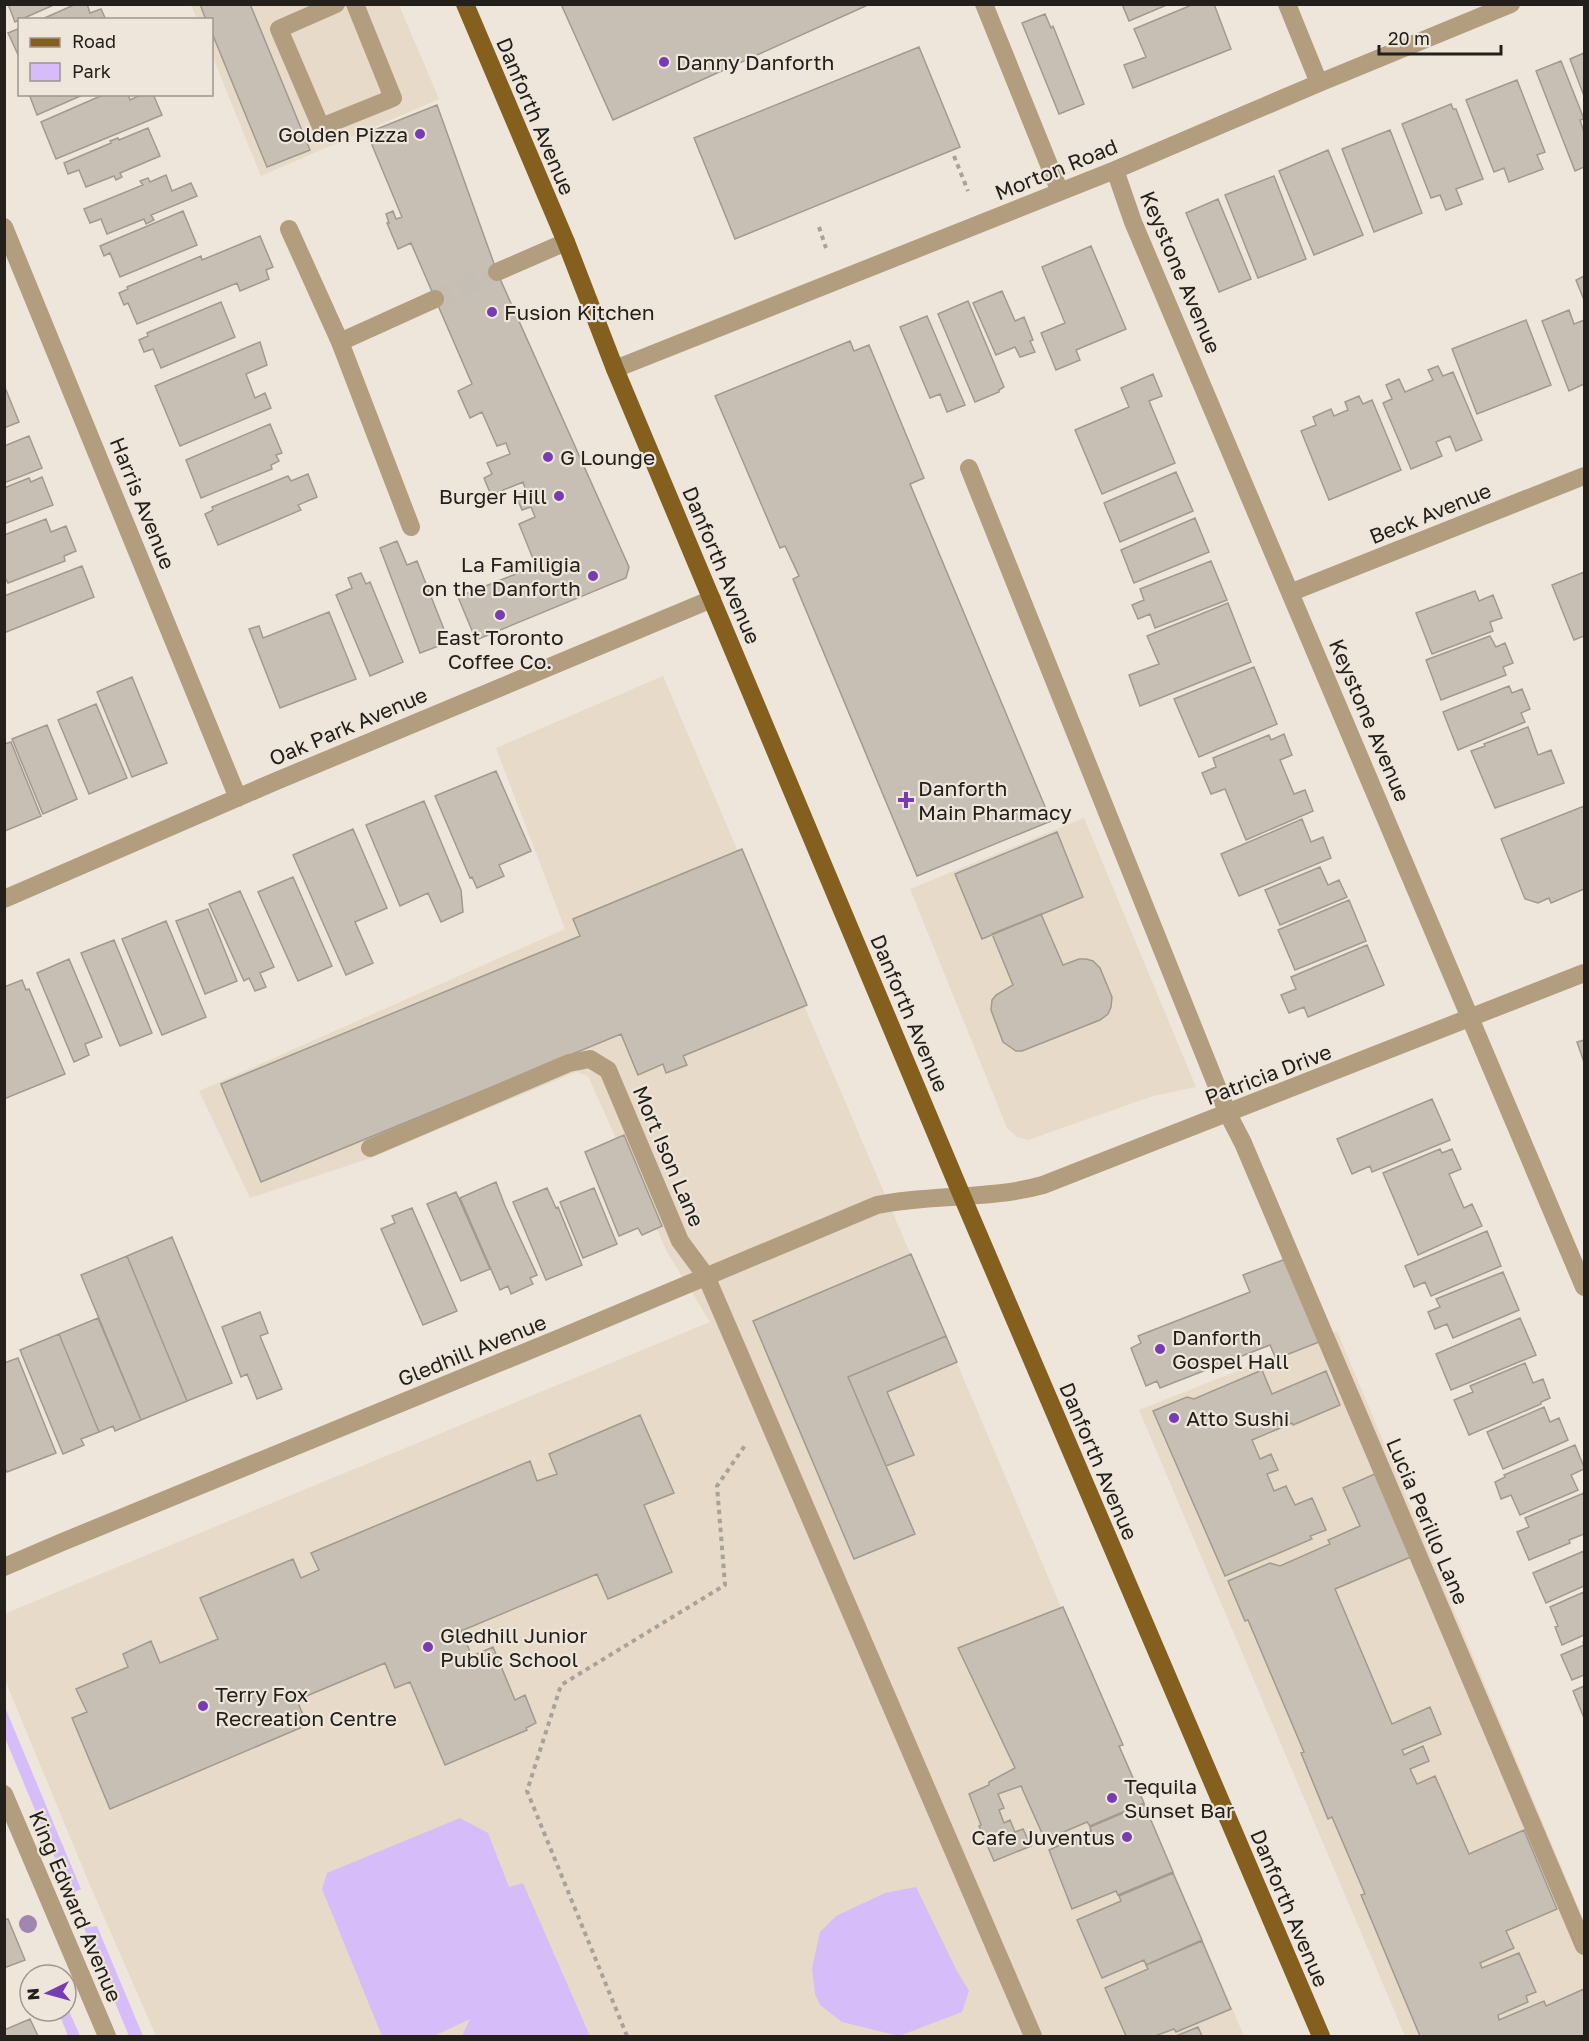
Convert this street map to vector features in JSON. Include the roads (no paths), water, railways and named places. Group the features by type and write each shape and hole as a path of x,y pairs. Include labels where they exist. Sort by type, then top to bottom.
{"main road":[{"name":"Danforth Avenue","path":"465,4 566,242 615,369 962,1196 1321,2037"}],"street":[{"path":"336,4 311,10 279,29 321,127 393,98 356,4"},
{"path":"984,4 1060,192"},
{"path":"1287,4 1319,82"},
{"name":"Morton Road","path":"615,369 1115,170 1319,82 1511,4"},
{"name":"Keystone Avenue","path":"1115,170 1133,222 1292,592 1584,1287"},
{"name":"Harris Avenue","path":"4,227 238,798"},
{"path":"289,229 340,342 411,527"},
{"path":"497,272 566,242"},
{"path":"340,342 435,299"},
{"name":"Lucia Perillo Lane","path":"969,468 1228,1114 1243,1143 1584,1946"},
{"name":"Beck Avenue","path":"1292,592 1584,476"},
{"name":"Oak Park Avenue","path":"4,899 712,599"},
{"name":"Patricia Drive","path":"962,1196 1043,1185 1584,974"},
{"name":"Mort Ison Lane","path":"370,1148 569,1063 590,1059 608,1070 680,1241 706,1276 1033,2037"},
{"name":"Gledhill Avenue","path":"4,1567 562,1338 877,1205 894,1201 962,1196"},
{"name":"King Edward Avenue","path":"4,1794 107,2037"}],"tunnel":[{"path":"435,299 497,272"}],"place":[{"name":"Danny Danforth","path":"664,62"},
{"name":"Golden Pizza","path":"420,134"},
{"name":"Fusion Kitchen","path":"492,312"},
{"name":"G Lounge","path":"548,457"},
{"name":"Burger Hill","path":"559,496"},
{"name":"La Familigia on the Danforth","path":"593,576"},
{"name":"East Toronto Coffee Co.","path":"500,615"},
{"name":"Danforth Main Pharmacy","path":"906,800"},
{"name":"Danforth Gospel Hall","path":"1160,1349"},
{"name":"Atto Sushi","path":"1174,1418"},
{"name":"Gledhill Junior Public School","path":"428,1647"},
{"name":"Terry Fox Recreation Centre","path":"203,1706"},
{"name":"Tequila Sunset Bar","path":"1112,1798"},
{"name":"Cafe Juventus","path":"1127,1837"}]}
